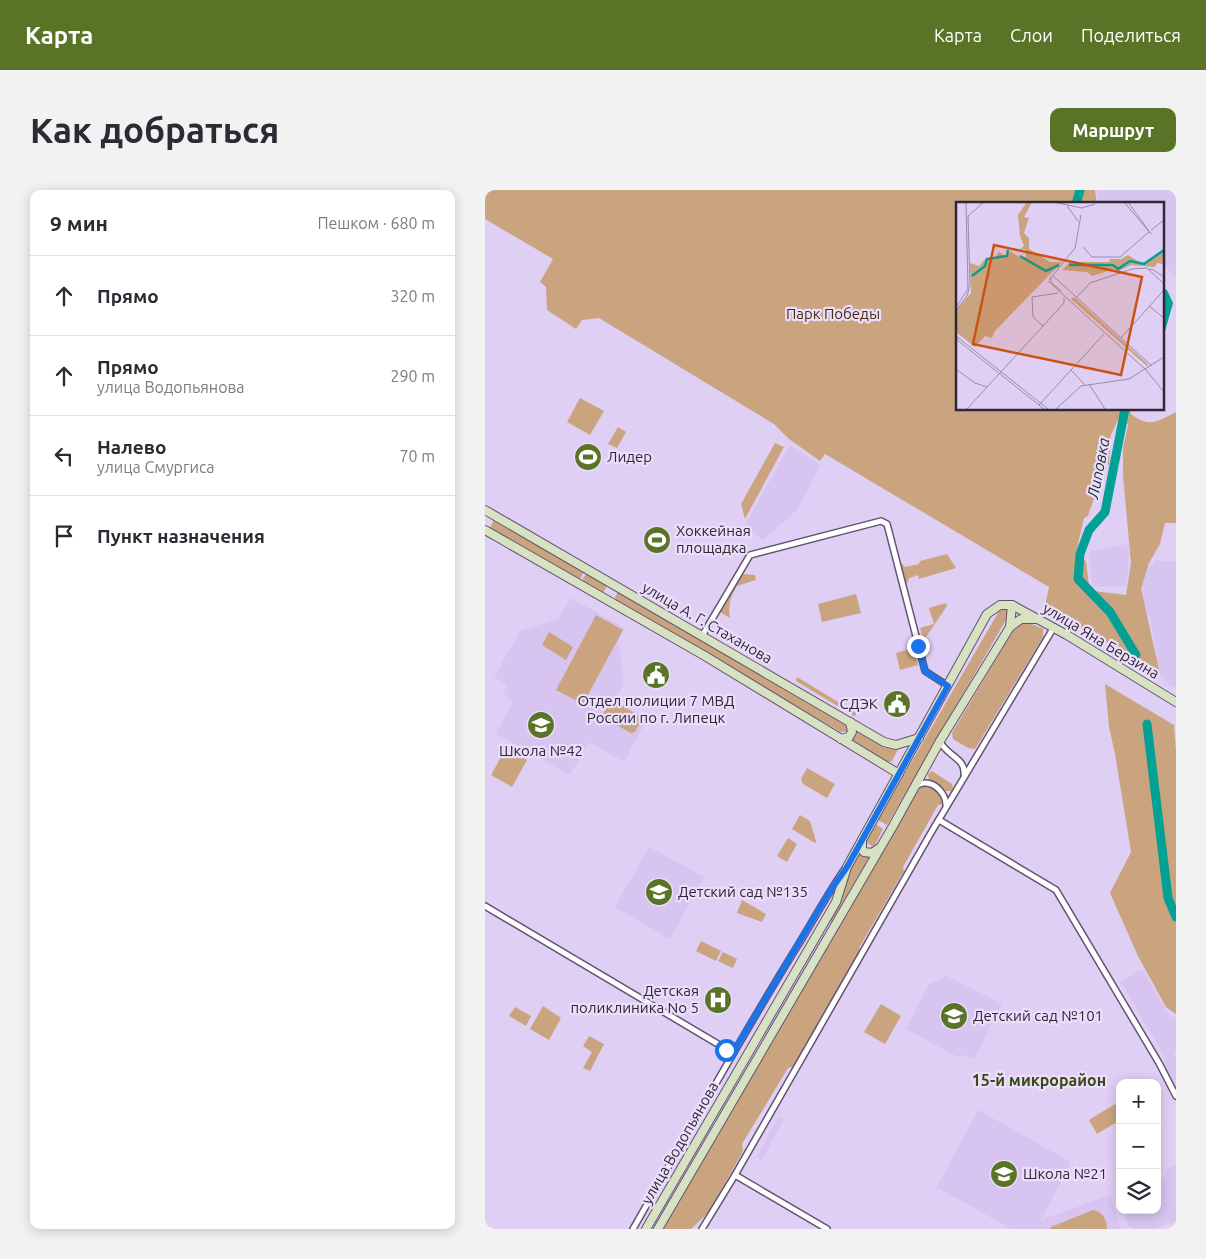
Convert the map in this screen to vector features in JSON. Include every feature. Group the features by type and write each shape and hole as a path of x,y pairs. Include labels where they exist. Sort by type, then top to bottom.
{"main road":[{"name":"улица А. Г. Стаханова","path":"485,510 884,742 896,745 919,738"},
{"name":"улица А. Г. Стаханова","path":"485,530 705,656 899,774"},
{"path":"618,606 611,600 613,593 618,590 627,592"},
{"name":"улица Водопьянова","path":"646,1229 836,902 847,867 987,614 1000,605 1012,605 1010,627 940,741 880,848 658,1229"},
{"name":"улица Яна Берзина","path":"1012,605 1054,627 1176,702"},
{"path":"1010,627 1021,619 1041,620"},
{"path":"841,738 849,737 852,732 850,722"},
{"path":"862,840 864,852 873,853 880,848"}],"street":[{"path":"702,636 750,556 881,521 887,524 925,671 948,686"},
{"path":"702,1229 735,1175 946,807 1054,627"},
{"path":"940,741 949,753 962,762 965,769 963,779"},
{"path":"915,786 925,783 938,789 946,797 946,807"},
{"path":"939,820 1056,890 1159,1063 1176,1096"},
{"path":"633,1229 733,1053 828,894 847,867"},
{"path":"485,906 733,1053"},
{"path":"735,1175 827,1229"}],"shaded area":[{"path":"1097,190 1176,190 1176,277 1163,265 1163,202 1099,202"},
{"path":"1163,288 1167,290 1173,303 1163,338"},
{"path":"790,445 821,465 797,510 763,540 743,528"},
{"path":"1126,544 1129,546 1127,586 1093,587 1088,552"},
{"path":"1155,560 1176,562 1176,689 1175,686 1172,687 1160,674 1150,617 1140,619 1137,601 1147,571"},
{"path":"571,598 625,628 618,641 624,684 615,699 647,719 624,762 589,742 570,775 496,734 513,701 503,694 507,685 494,677 520,631 558,619"},
{"name":"Детский сад №135","path":"649,847 704,877 670,939 615,907"},
{"path":"1142,969 1171,1018 1174,1016 1176,1019 1176,1051 1174,1055 1176,1057 1176,1088 1165,1068 1164,1056 1121,982"},
{"name":"Детский сад №101","path":"945,975 1002,1004 974,1059 966,1055 958,1057 906,1029 929,984 941,980"},
{"name":"Школа №21","path":"978,1110 1071,1162 1041,1220 1110,1195 1121,1229 1011,1229 937,1187"},
{"path":"778,1117 784,1119 762,1160 757,1157"},
{"path":"1176,1164 1176,1221 1154,1229 1135,1229 1128,1225 1124,1214 1161,1214 1161,1178 1164,1177 1169,1168"}],"green space":[{"name":"Парк Победы","path":"485,190 1095,190 1097,202 956,202 956,410 1130,410 1131,414 1148,422 1158,421 1176,412 1176,523 1165,523 1160,544 1149,563 1141,589 1160,674 1045,606 1049,587 825,454 820,461 789,439 774,424 599,318 582,320 576,329 547,310 546,287 540,282 553,259 485,219","holes":["1122,411 1128,425 1123,448 1123,476 1131,563 1126,595 1094,591 1089,586 1086,561 1075,557 1084,518 1088,516 1106,464 1109,465 1111,435"]},
{"path":"580,398 604,411 590,435 567,422"},
{"path":"618,427 626,432 617,448 608,444"},
{"path":"775,443 784,447 745,519 741,504"},
{"path":"495,518 585,570 579,581 490,528"},
{"name":"Хоккейная площадка","path":"652,532 667,540 662,550 647,542"},
{"path":"947,554 956,568 919,579 918,575 909,578 907,584 905,584 900,565 902,564 905,567 919,564 920,561"},
{"path":"587,572 608,584 604,591 605,596 581,582"},
{"path":"742,574 755,575 756,580 737,586 730,601 730,618 720,612"},
{"path":"618,592 848,723 848,732 841,732 617,603 615,597"},
{"path":"856,594 861,613 822,622 818,604"},
{"path":"946,603 947,606 924,640 920,628 934,624 929,608"},
{"path":"1004,608 1009,610 1010,613 887,825 878,820 999,611"},
{"path":"596,615 623,630 583,704 556,690"},
{"path":"1025,621 1043,629 1043,637 975,749 968,748 953,739 952,733 1017,624"},
{"path":"549,632 573,647 566,660 542,645"},
{"path":"914,648 918,665 900,670 896,653"},
{"path":"797,677 856,713 856,715 854,716 796,681"},
{"path":"1105,684 1174,725 1176,751 1176,1014 1166,1007 1138,956 1110,893 1131,852 1109,727"},
{"path":"614,701 641,717 635,732 631,733 604,718 603,714 610,702"},
{"path":"856,729 885,746 898,749 892,761 888,762 850,740"},
{"path":"506,748 527,760 512,787 491,775"},
{"path":"807,768 835,784 827,798 803,784 801,779"},
{"path":"932,771 952,784 952,791 946,791 929,780 928,774"},
{"path":"923,786 933,788 939,792 945,800 943,804 938,805 903,867 904,871 859,948 860,952 793,1067 788,1068 742,1144 743,1151 709,1212 691,1229 662,1229 915,794"},
{"path":"800,815 810,821 815,843 792,829"},
{"path":"876,824 883,829 875,845 872,846 867,843 867,839"},
{"path":"788,838 797,844 787,862 777,856"},
{"path":"861,851 870,856 831,922 829,921 841,898 851,868"},
{"path":"742,900 766,914 762,922 737,913"},
{"path":"701,941 721,951 716,961 696,951"},
{"path":"723,952 737,959 733,968 718,961"},
{"path":"881,1004 901,1016 885,1044 864,1032"},
{"path":"543,1006 561,1018 549,1040 530,1029"},
{"path":"515,1007 531,1016 526,1026 509,1016"},
{"path":"589,1036 604,1044 590,1071 583,1068 592,1052 583,1046"},
{"path":"1115,1104 1116,1105 1116,1122 1097,1134 1089,1120"},
{"path":"1093,1210 1104,1217 1107,1229 1050,1229 1051,1227"}],"waterway":[{"name":"Липовка","path":"1077,202 1080,190"},
{"name":"Липовка","path":"1125,410 1105,512 1089,530 1080,554 1078,579 1110,612 1136,655"},
{"name":"Липовка","path":"1147,724 1168,898 1176,917"}],"place":[{"name":"Лидер","path":"588,457"},
{"name":"Хоккейная площадка","path":"657,540"},
{"name":"Отдел полиции 7 МВД России по г. Липецк","path":"656,675"},
{"name":"СДЭК","path":"897,704"},
{"name":"Школа №42","path":"541,725"},
{"name":"Детский сад №135","path":"659,892"},
{"name":"Детская поликлиника No 5","path":"718,1000"},
{"name":"Детский сад №101","path":"954,1016"},
{"name":"Школа №21","path":"1004,1174"}],"district":[{"name":"15-й микрорайон","path":"1039,1080"}],"route":[{"path":"726,1050 733,1053 828,894 847,867 948,686 925,671 918,646"}]}
